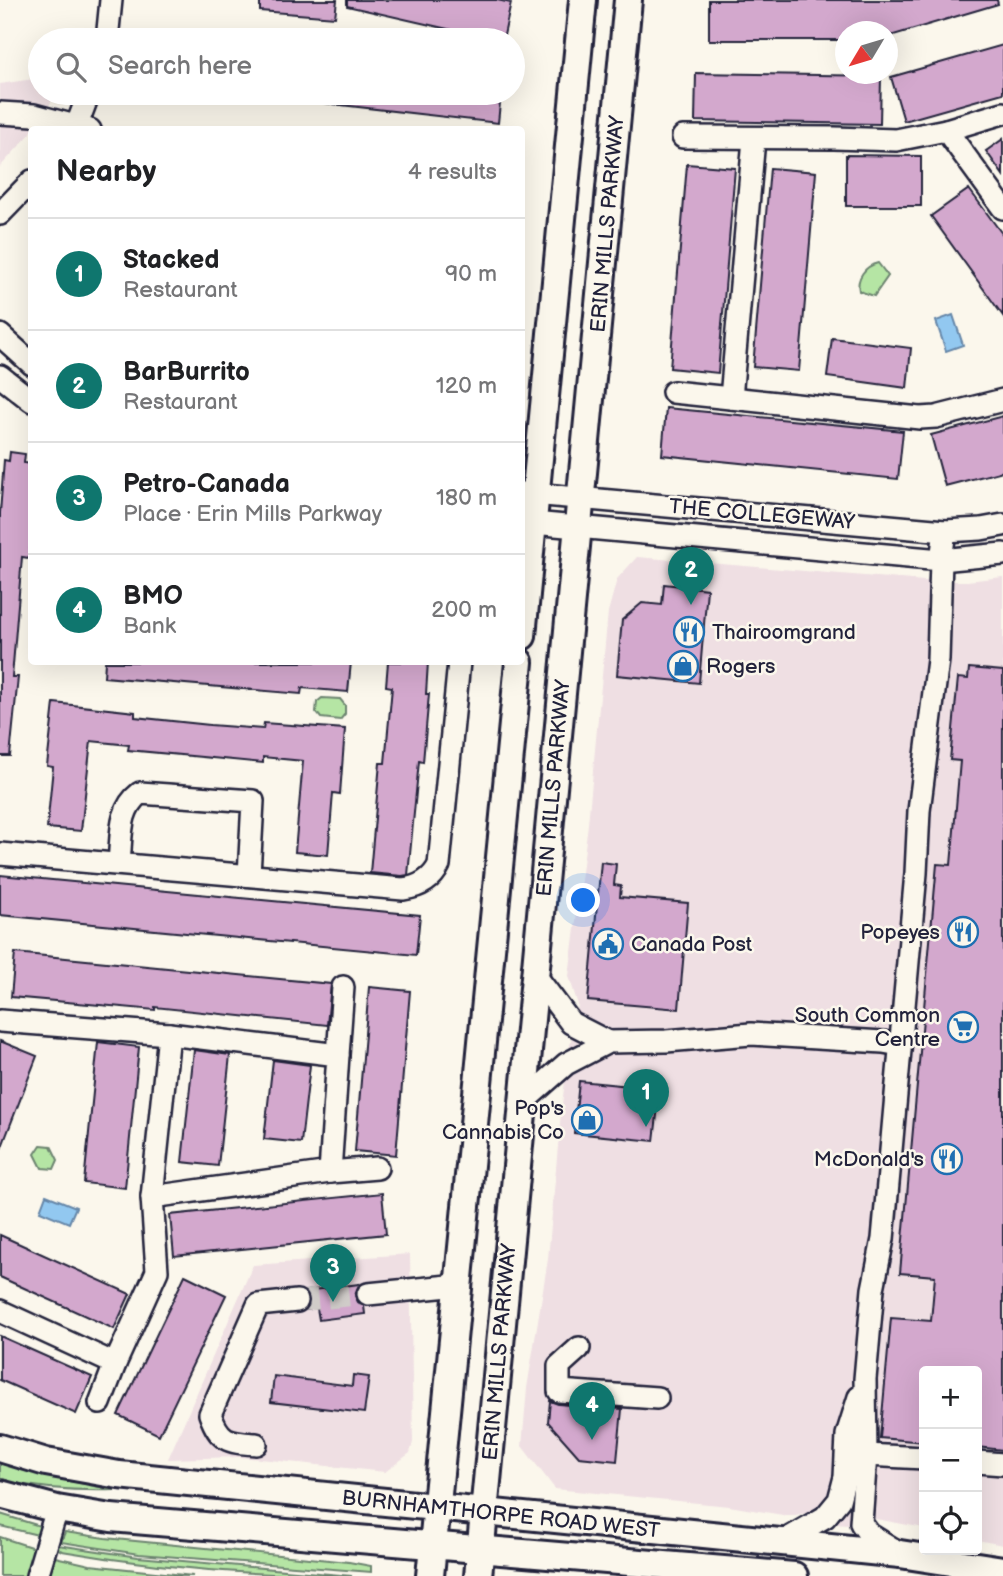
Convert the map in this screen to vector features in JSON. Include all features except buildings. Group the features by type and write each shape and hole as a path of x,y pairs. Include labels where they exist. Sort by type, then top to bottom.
{"main road":[{"path":"525,568 528,493 583,0"},
{"name":"ERIN MILLS PARKWAY","path":"478,1576 628,0"},
{"path":"430,1576 519,665"},
{"name":"BURNHAMTHORPE ROAD WEST","path":"0,1448 46,1462 119,1475 900,1554 1003,1570"},
{"name":"BURNHAMTHORPE ROAD WEST","path":"0,1494 57,1509 111,1518 794,1576"}],"street":[{"path":"108,28 111,0"},
{"path":"81,126 86,105"},
{"path":"0,113 34,116 73,126"},
{"path":"683,137 896,140 946,130 1003,113"},
{"path":"946,130 1003,208"},
{"path":"732,398 754,139"},
{"path":"0,214 28,185"},
{"path":"0,335 28,360"},
{"path":"0,376 28,398"},
{"path":"673,392 920,418 936,417 1003,400"},
{"name":"THE COLLEGEWAY","path":"528,493 945,531 1003,525"},
{"name":"THE COLLEGEWAY","path":"527,522 941,560 1003,554"},
{"path":"900,1554 869,1534 861,1523 866,1455 865,1379 873,1289 883,1239 916,873 919,811 938,660 941,560 945,531"},
{"path":"0,853 402,889 419,885 435,874 439,865 459,665"},
{"path":"119,862 124,812 129,802 140,793 253,802 249,875"},
{"path":"535,975 571,1023 608,1042"},
{"path":"330,1172 343,987"},
{"path":"0,1021 169,1034 338,1055"},
{"path":"100,1403 157,1271 152,1197 169,1034"},
{"path":"523,1102 566,1064 608,1042 666,1041 751,1034 900,1045"},
{"path":"152,1197 377,1168"},
{"path":"368,1294 458,1285"},
{"path":"256,1444 233,1442 216,1432 210,1414 258,1306 297,1301"},
{"path":"0,1311 115,1364"},
{"path":"579,1348 559,1366 559,1391 657,1398"},
{"path":"782,1542 825,1517 839,1500 845,1478 847,1435 865,1379"},
{"path":"866,1455 919,1458"},
{"path":"982,1462 1003,1464"},
{"path":"37,1576 57,1509"}],"shaded area":[{"path":"28,80 28,105 49,105 38,126 28,126 28,136 0,167 0,84"},
{"path":"637,557 924,581 967,581 1003,577 1003,1545 982,1541 982,1366 919,1366 919,1527 866,1518 849,1524 832,1523 807,1513 789,1516 729,1506 555,1489 522,1446 527,1388 548,1259 561,1112 578,1005 569,976 588,824 608,612 617,579"},
{"path":"410,1254 413,1442 410,1453 385,1472 240,1457 168,1459 253,1265"}],"green space":[{"path":"878,263 888,276 874,296 859,291 862,273"},
{"path":"322,698 340,699 345,705 345,714 340,720 321,718 316,712 317,702"},
{"path":"41,1145 51,1146 58,1160 54,1169 42,1168 35,1154"},
{"path":"0,1462 40,1475 115,1490 59,1489 4,1481 0,1480"},
{"path":"0,1514 40,1526 38,1535 0,1526"},
{"path":"65,1532 349,1562 371,1566 371,1572 139,1554 61,1542"},
{"path":"0,1537 34,1548 29,1576 0,1576"},
{"path":"58,1545 138,1557 352,1576 243,1573 171,1566 62,1551 58,1549"},
{"path":"55,1557 90,1565 193,1576 47,1576"}],"water":[{"path":"953,315 963,345 946,351 936,321"},
{"path":"46,1195 76,1207 69,1223 40,1211"}],"tunnel":[{"path":"297,1301 368,1294"}],"place":[{"name":"BarBurrito","path":"691,605"},
{"name":"Thairoomgrand","path":"689,632"},
{"name":"Rogers","path":"683,666"},
{"name":"Popeyes","path":"963,932"},
{"name":"Canada Post","path":"608,944"},
{"name":"South Common Centre","path":"963,1027"},
{"name":"Pop's Cannabis Co","path":"587,1120"},
{"name":"Stacked","path":"646,1127"},
{"name":"McDonald's","path":"947,1159"},
{"name":"Petro-Canada","path":"333,1302"},
{"name":"BMO","path":"592,1440"}]}
